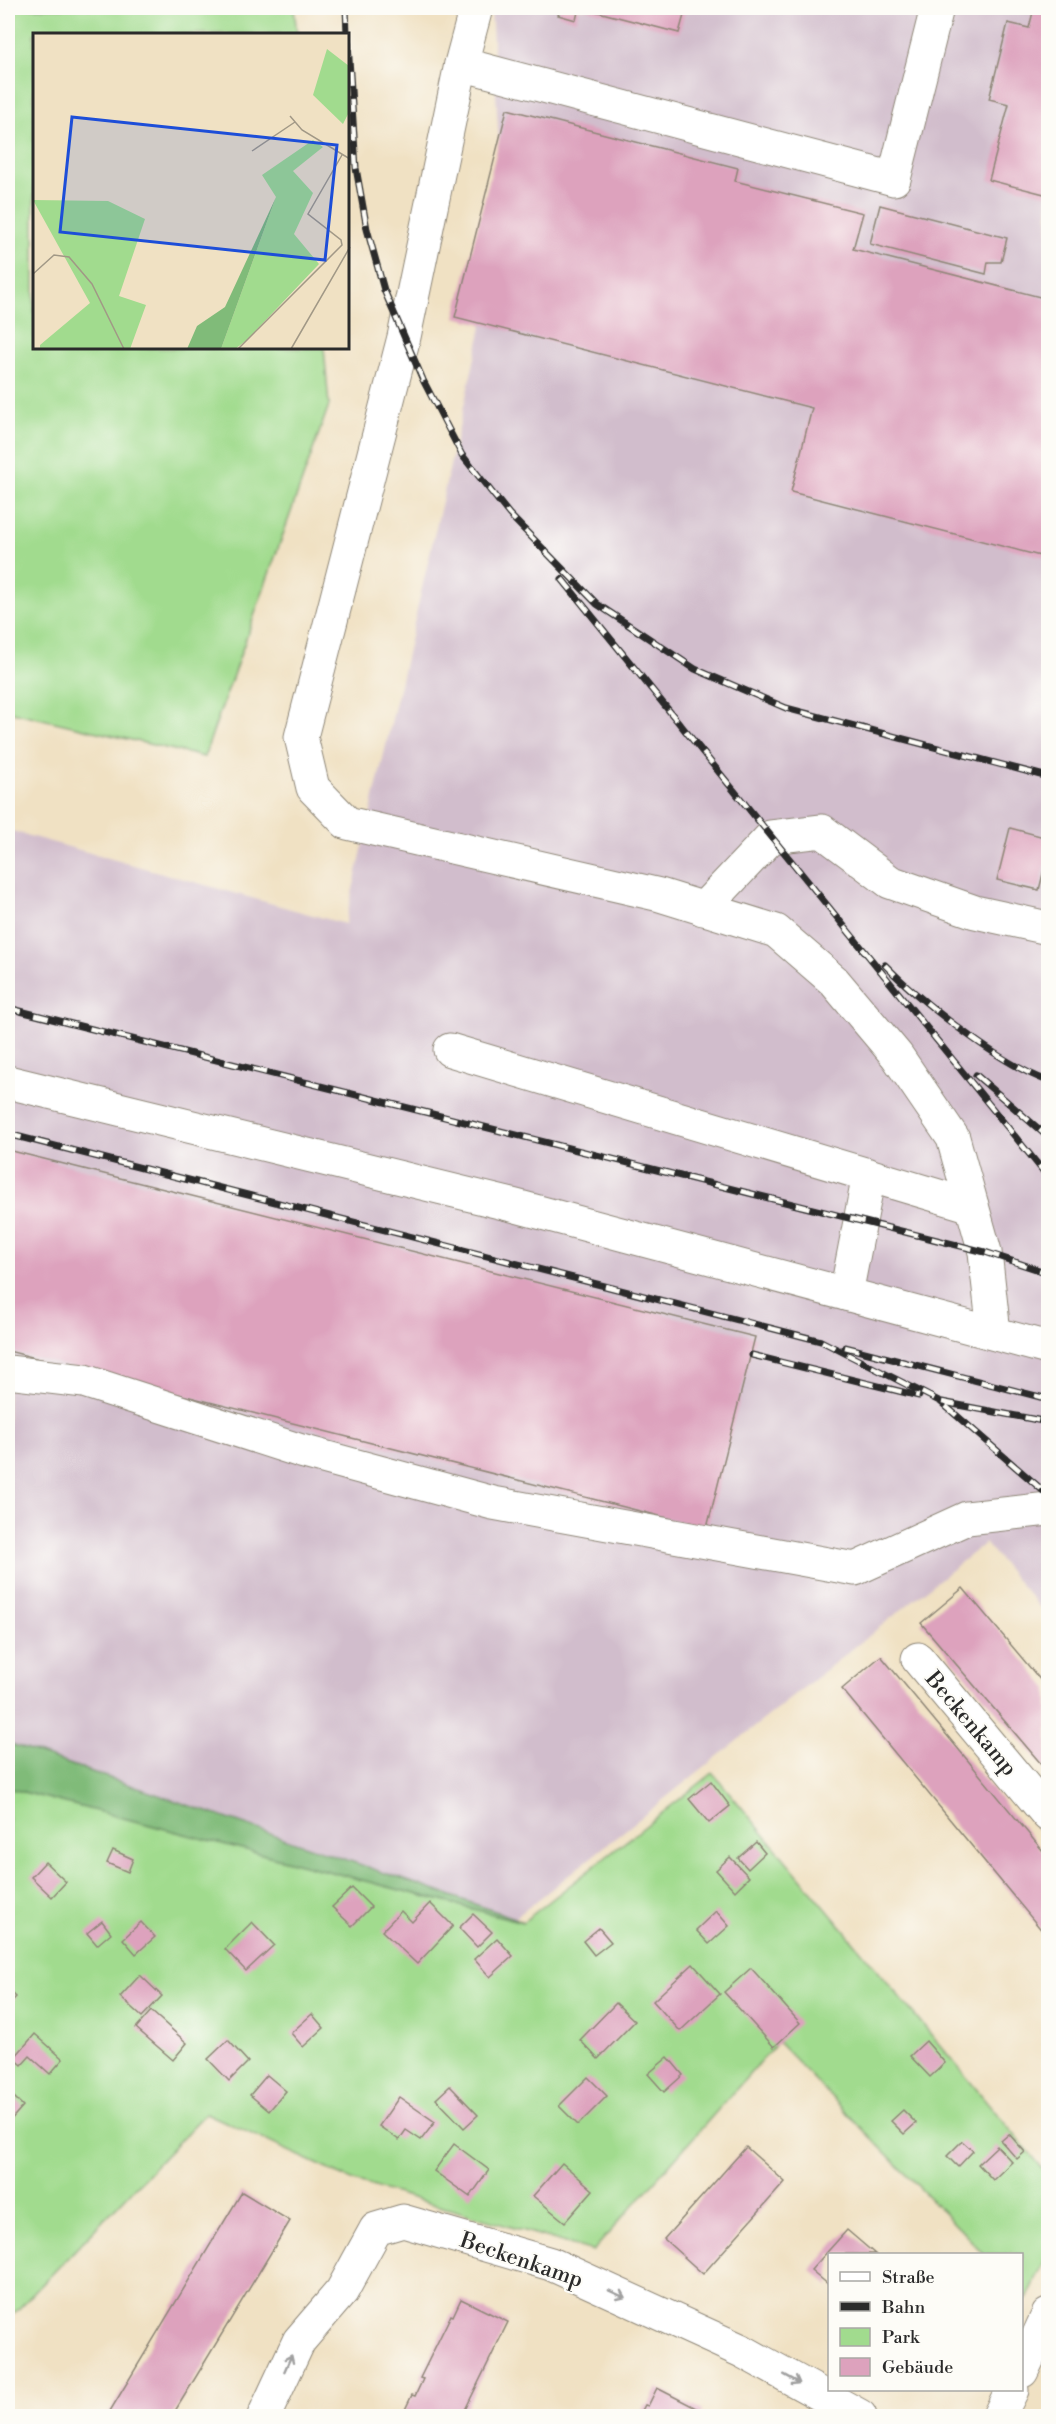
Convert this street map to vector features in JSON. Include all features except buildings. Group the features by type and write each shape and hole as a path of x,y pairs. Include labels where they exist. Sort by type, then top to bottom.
{"street":[{"path":"476,8 461,64 404,337 301,737 313,788 347,823 660,895 776,931 834,981 897,1056 953,1138 985,1252 994,1333"},
{"path":"461,64 894,179 937,8"},
{"path":"703,909 771,837 822,831 890,882 975,912 1048,928"},
{"path":"450,1050 972,1206"},
{"path":"8,1082 516,1206 1048,1348"},
{"path":"846,1294 869,1175"},
{"path":"8,1372 84,1381 301,1451 494,1503 855,1569 968,1518 1044,1515"},
{"name":"Beckenkamp","path":"918,1659 1048,1815"},
{"name":"Beckenkamp","path":"264,2416 299,2341 342,2291 376,2229 403,2221 551,2264 742,2351 860,2416"},
{"path":"1023,2369 1048,2315"},
{"path":"999,2416 1012,2391"}],"shaded area":[{"path":"491,8 1048,8 1048,1617 985,1543 515,1918 8,1743 8,830 345,924 504,231"}],"green space":[{"path":"8,8 294,8 297,33 33,33 33,350 324,350 329,405 204,757 8,711"},
{"path":"8,1743 515,1918 523,1922 8,1788"},
{"path":"713,1773 1048,2175 1048,2254 1027,2299 1023,2294 1023,2253 983,2253 778,2042 593,2251 354,2181 206,2113 8,2320 8,1788 523,1922"}],"railway":[{"path":"346,8 347,33"},
{"path":"350,74 356,168 367,229 384,290 423,380 462,455 509,514 597,604 695,669 786,708 1048,777"},
{"path":"562,579 1048,1177"},
{"path":"885,965 962,1031 1007,1061 1048,1081"},
{"path":"8,1008 985,1252 1048,1273"},
{"path":"976,1075 1048,1137"},
{"path":"8,1134 821,1341 941,1402 1048,1495"},
{"path":"845,1347 1048,1399"},
{"path":"752,1355 919,1396"},
{"path":"942,1402 1048,1422"}]}
